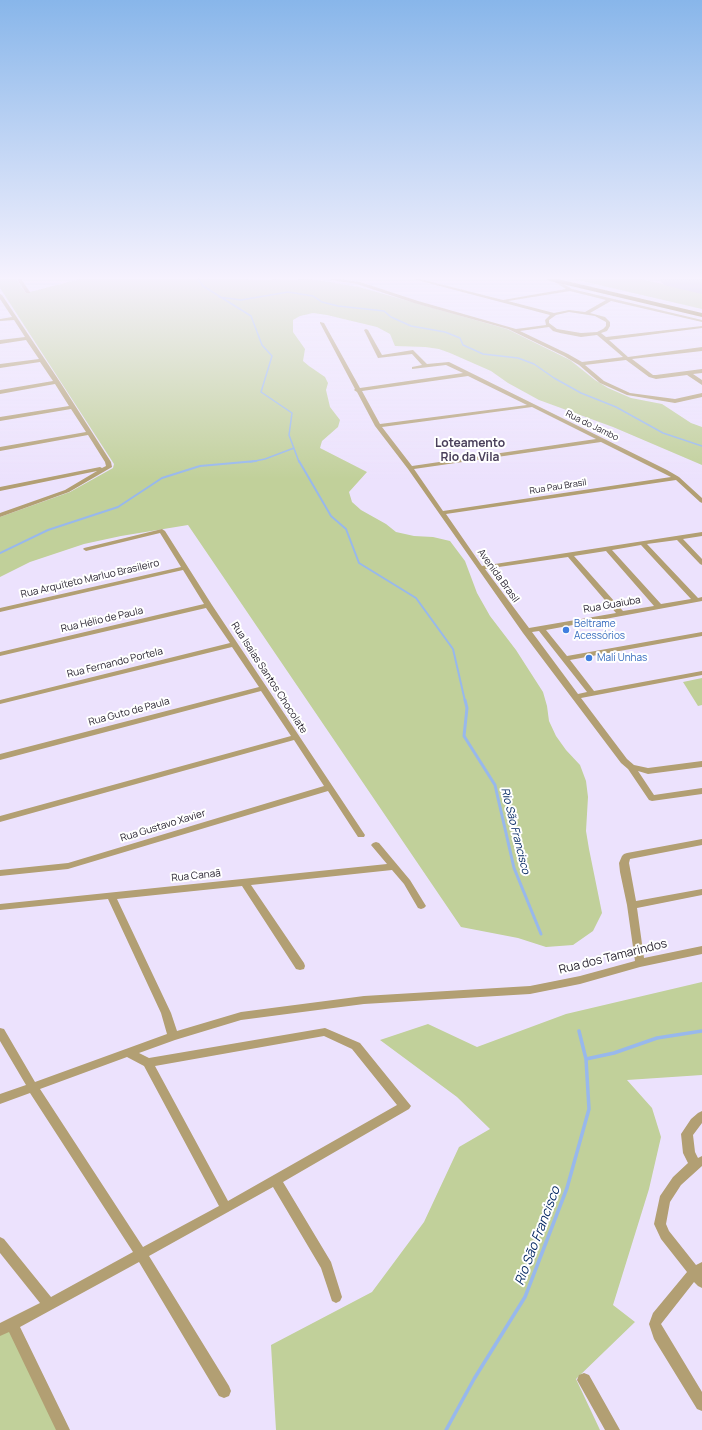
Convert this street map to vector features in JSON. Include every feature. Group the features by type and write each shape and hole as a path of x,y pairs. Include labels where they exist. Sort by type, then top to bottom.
{"street":[{"path":"33,346 108,462 109,467"},
{"name":"Avenida Brasil","path":"334,346 378,426 410,468 526,631 546,655 575,697 624,762 631,767 652,798 702,791"},
{"path":"374,346 380,358 413,352 426,366"},
{"path":"546,346 581,364 602,382 628,394 675,401 702,395"},
{"path":"613,346 648,375 661,376 702,371"},
{"path":"581,364 702,349"},
{"path":"0,366 41,360"},
{"name":"Rua do Jambo","path":"414,368 447,363 531,406 653,465 677,478 702,501"},
{"path":"687,372 702,383"},
{"path":"358,390 469,374"},
{"path":"0,392 57,382"},
{"path":"0,419 72,406"},
{"path":"378,426 531,406"},
{"path":"0,449 89,433"},
{"path":"410,468 601,440"},
{"path":"0,489 109,467"},
{"path":"0,514 67,491 109,467"},
{"name":"Rua Pau Brasil","path":"442,513 677,478"},
{"name":"Rua Isaías Santos Chocolate","path":"86,549 162,531 208,605 361,835"},
{"path":"480,568 702,534"},
{"path":"678,537 702,563"},
{"path":"642,543 699,600"},
{"path":"607,548 659,607"},
{"path":"569,554 621,614"},
{"name":"Rua Arquiteto Marluo Brasileiro","path":"0,610 185,568"},
{"name":"Rua Guaiuba","path":"526,631 699,600"},
{"name":"Rua Hélio de Paula","path":"0,654 208,605"},
{"path":"541,628 592,694"},
{"path":"565,659 702,634"},
{"name":"Rua Fernando Portela","path":"0,702 235,644"},
{"path":"575,697 702,673"},
{"name":"Rua Guto de Paula","path":"0,757 264,688"},
{"path":"0,819 295,737"},
{"path":"631,767 648,771 658,771 702,764"},
{"name":"Rua Gustavo Xavier","path":"0,873 68,866 329,788"},
{"path":"640,963 632,905 624,863 627,856 702,842"},
{"path":"376,845 393,867 408,882 421,906"},
{"name":"Rua Canaã","path":"0,907 393,867"},
{"path":"244,882 300,966"},
{"path":"632,905 702,892"},
{"path":"111,896 166,1013 173,1036"},
{"name":"Rua dos Tamarindos","path":"0,1099 173,1036 241,1016 364,1000 530,990 580,980 640,963 702,950"},
{"path":"0,1032 33,1088 142,1254 224,1391"},
{"path":"63,1430 6,1327 49,1306 226,1208 405,1106 356,1046 325,1032 148,1062 127,1052"},
{"path":"148,1062 226,1208"},
{"path":"702,1116 695,1122 687,1134 689,1153 698,1163 677,1181 664,1200 660,1224 665,1235 700,1274 658,1317 655,1324 659,1334 702,1404"},
{"path":"274,1180 327,1266 336,1297"},
{"path":"0,1243 49,1306"},
{"path":"584,1380 610,1428"}],"green space":[{"path":"37,346 303,346 305,349 303,361 325,377 328,383 326,390 330,407 340,420 338,427 322,441 320,448 367,472 349,492 352,502 361,510 386,524 396,532 450,541 465,561 477,593 490,616 516,650 543,692 549,721 556,736 566,750 580,765 586,781 588,797 586,831 602,913 593,931 573,945 546,947 518,938 461,927 188,525 121,536 84,544 30,562 0,577 0,517 70,492 113,468 114,464"},
{"path":"395,346 541,346 570,360 595,380 608,388 631,398 662,404 691,423 702,427 702,465 613,427 539,400 508,383 491,371 450,353 439,349 425,347"},
{"path":"702,678 702,705 698,706 683,682"},
{"path":"702,982 702,1075 627,1080 652,1108 661,1137 649,1189 613,1305 635,1322 576,1379 600,1430 276,1430 271,1345 372,1292 424,1222 459,1147 490,1129 457,1097 380,1040 428,1024 477,1047 566,1014"},
{"path":"12,1324 63,1430 0,1430 0,1330"}],"waterway":[{"name":"Rio São Francisco","path":"263,346 272,356 261,392 292,413 289,435 294,448"},
{"path":"465,346 483,354 518,358 534,364 554,378 581,393 616,407 663,433 702,446"},
{"path":"254,461 265,459 294,448"},
{"name":"Rio São Francisco","path":"294,448 299,462"},
{"path":"0,553 48,530 118,507 162,478 200,466 254,461"},
{"path":"250,462 254,461"},
{"name":"Rio São Francisco","path":"299,461 331,516 346,529 359,563 416,598 453,649 465,701"},
{"name":"Rio São Francisco","path":"465,700 467,708 464,736 495,785 514,868 541,934"},
{"name":"Rio São Francisco","path":"579,1031 586,1059"},
{"path":"586,1059 614,1053 657,1038 702,1031"},
{"name":"Rio São Francisco","path":"446,1430 474,1379 525,1297 567,1188 589,1109 586,1059"}],"place":[{"name":"Beltrame Acessórios","path":"566,630"},
{"name":"Malí Unhas","path":"589,658"}],"district":[{"name":"Loteamento Rio da Vila","path":"470,451"}]}
